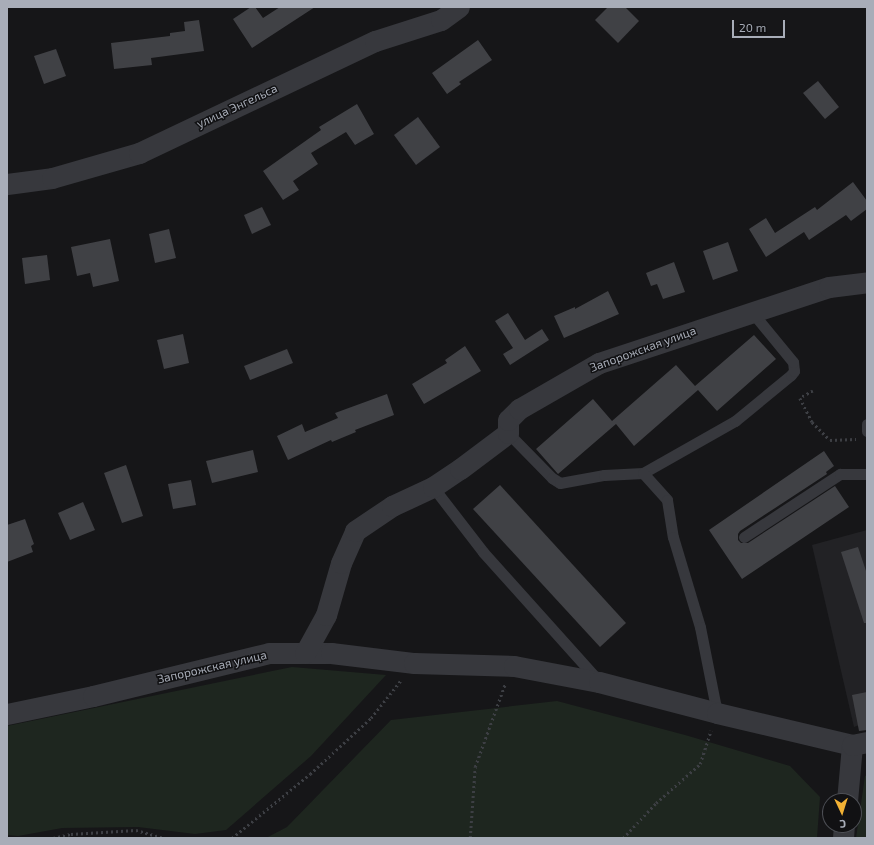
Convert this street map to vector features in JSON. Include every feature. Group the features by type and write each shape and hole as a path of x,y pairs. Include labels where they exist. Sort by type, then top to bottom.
{"street":[{"name":"улица Энгельса","path":"7,184 52,178 139,153 375,41 441,20 459,7"},
{"name":"Запорожская улица","path":"508,433 508,420 519,409 599,363 830,287 867,282"},
{"path":"305,653 326,615 342,563 355,531 392,506 433,487 508,433"},
{"name":"Запорожская улица","path":"7,714 93,696 268,653 331,653 414,663 512,666 599,682 717,713 859,743"},
{"path":"849,793 859,743"}],"lane":[{"path":"508,433 552,478 560,483 604,475 643,473 735,421 794,371 793,362 752,312"},
{"path":"863,435 867,424"},
{"path":"643,473 667,500 673,537 700,627 717,713"},
{"path":"744,537 840,474 867,474"},
{"path":"433,487 483,552 599,682"}],"path":[{"path":"813,391 800,398 812,422 830,440 863,435"},
{"path":"232,838 310,774 371,718 414,663"},
{"path":"470,838 475,767 512,666"},
{"path":"623,838 656,803 700,764 717,713"},
{"path":"53,838 71,834 136,830 164,838"}],"shaded area":[{"path":"867,530 867,722 854,727 812,545"},
{"path":"292,667 386,675 311,756 226,830 195,834 138,827 62,828 18,836 7,835 7,726"},
{"path":"557,701 685,735 790,766 820,797 817,838 266,838 287,827 391,720"},
{"path":"867,775 867,838 856,838 857,833 862,833 862,797 865,776"}],"building":[{"path":"251,7 255,7 263,18 280,7 315,7 252,48 233,19"},
{"path":"608,7 625,7 639,21 618,43 595,20"},
{"path":"199,20 204,51 151,58 152,65 114,69 111,43 170,36 170,33 185,31 184,22"},
{"path":"478,40 492,60 459,82 461,84 447,94 432,73"},
{"path":"56,49 66,76 44,84 34,56"},
{"path":"818,81 839,107 825,119 803,93"},
{"path":"357,104 374,134 355,145 346,132 311,153 318,164 293,181 299,190 283,200 263,171 321,130 319,127"},
{"path":"418,117 440,147 416,165 394,135"},
{"path":"853,182 867,201 867,209 851,221 846,215 809,240 804,232 766,257 749,229 766,218 775,233 815,207 817,210"},
{"path":"262,207 271,225 252,234 244,215"},
{"path":"169,229 176,258 155,263 149,234"},
{"path":"110,239 119,281 93,287 90,273 77,276 71,247"},
{"path":"728,242 738,271 713,280 703,251"},
{"path":"47,255 50,280 25,284 22,258"},
{"path":"674,262 685,292 663,299 657,284 651,286 646,273"},
{"path":"608,291 619,314 564,338 554,316 575,307 575,309"},
{"path":"508,313 525,340 542,329 549,340 510,365 503,354 513,348 495,321"},
{"path":"183,334 189,363 164,369 157,340"},
{"path":"754,335 776,359 717,411 698,390 634,446 616,424 558,474 536,449 593,399 612,421 676,365 695,386"},
{"path":"465,346 481,371 424,404 412,384 447,363 445,360"},
{"path":"287,349 293,363 250,380 244,366"},
{"path":"387,394 394,415 355,430 356,432 332,442 331,440 288,460 277,436 302,424 305,432 338,418 335,413"},
{"path":"253,450 258,472 212,483 206,461"},
{"path":"824,451 834,466 826,472 827,474 740,531 738,534 738,540 741,543 748,543 835,486 849,507 742,579 709,530"},
{"path":"126,465 143,516 122,523 104,473"},
{"path":"191,480 196,505 173,509 168,484"},
{"path":"500,485 626,623 600,647 473,509"},
{"path":"83,502 95,530 70,540 58,513"},
{"path":"25,519 34,544 31,546 33,552 7,562 7,525"},
{"path":"858,547 867,574 867,623 864,623 841,552"},
{"path":"867,692 867,730 859,731 852,695"}]}
